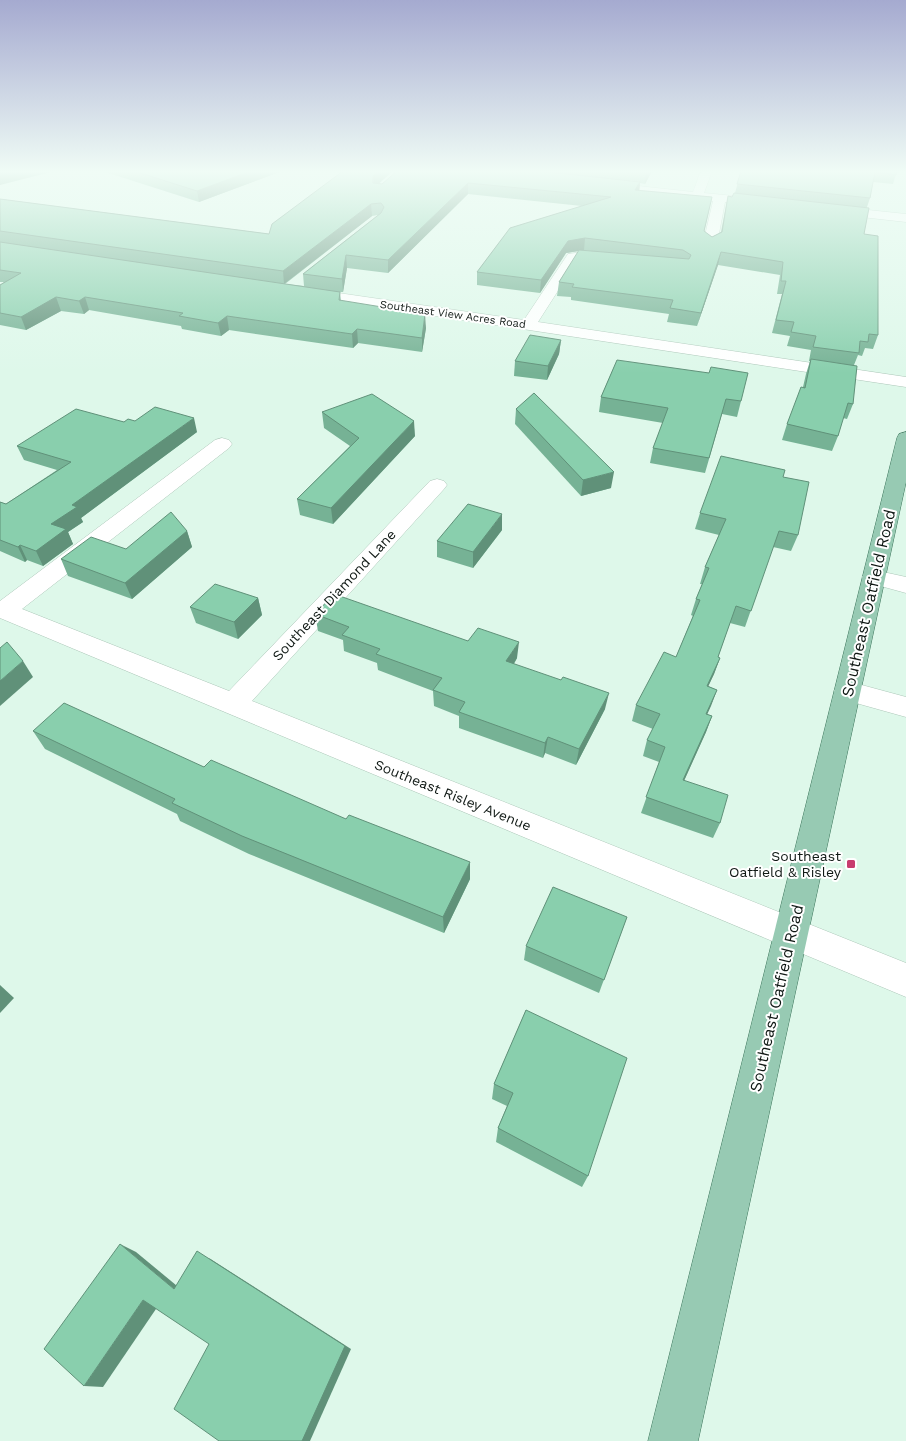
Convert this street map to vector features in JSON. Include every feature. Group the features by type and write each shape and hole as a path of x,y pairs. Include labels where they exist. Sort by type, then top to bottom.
{"main road":[{"name":"Southeast Oatfield Road","path":"673,1441 906,438"}],"street":[{"path":"710,244 711,238"},
{"path":"529,325 573,257 584,256 623,260"},
{"name":"Southeast View Acres Road","path":"304,278 289,290 906,382"},
{"path":"2,610 222,444"},
{"name":"Southeast Diamond Lane","path":"232,705 437,484"},
{"path":"874,577 906,585"},
{"name":"Southeast Risley Avenue","path":"2,610 906,980"},
{"path":"847,692 906,707"}],"building":[{"path":"51,238 326,238 283,271"},
{"path":"349,238 411,238 388,260 346,255 342,279 303,274"},
{"path":"502,238 584,238 568,241 541,280 477,272"},
{"path":"587,238 878,238 878,335 869,334 868,342 860,341 859,353 813,347 816,336 791,332 794,322 776,320 786,281 781,281 783,262 721,252 701,313 670,308 673,300 572,287 574,284 559,282 579,250 689,259 691,255 683,250"},
{"path":"0,242 340,292 339,300 425,314 422,338 357,329 352,334 227,316 218,323 179,316 183,313 85,297 79,301 56,297 21,317 0,313 0,285 21,273 0,270"},
{"path":"530,335 561,340 548,366 515,361"},
{"path":"811,359 857,366 853,404 848,403 838,436 787,424 801,387 805,388"},
{"path":"617,360 709,373 711,367 748,373 741,401 726,399 709,458 653,448 668,408 601,397"},
{"path":"534,393 614,472 583,480 516,409"},
{"path":"372,394 414,421 331,508 297,499 359,438 322,412"},
{"path":"155,407 194,418 72,505 77,507 51,524 66,529 36,551 0,540 0,502 6,504 71,462 17,446 76,409 124,422 128,419 135,421"},
{"path":"721,456 785,470 783,477 809,482 798,535 779,531 751,611 736,606 718,657 720,658 707,686 717,690 706,714 712,716 683,780 728,795 720,823 646,797 665,747 647,740 660,714 636,705 664,652 676,657 700,600 696,599 709,568 705,567 726,519 700,513"},
{"path":"468,504 502,514 473,552 437,541"},
{"path":"171,512 187,531 125,583 61,559 91,537 126,549"},
{"path":"215,584 258,598 234,622 190,607"},
{"path":"334,594 468,641 478,628 519,642 506,661 561,680 563,677 609,693 579,749 548,737 545,743 459,712 465,702 433,690 442,678 376,654 380,649 342,635 349,627 315,614"},
{"path":"7,642 23,661 0,681 0,648"},
{"path":"64,703 204,767 211,760 346,819 349,815 470,862 443,917 242,836 172,803 175,799 33,731"},
{"path":"553,887 627,917 604,980 526,946"},
{"path":"526,1010 627,1058 588,1176 498,1128 513,1093 494,1084"},
{"path":"120,1244 174,1289 197,1251 345,1346 302,1441 219,1441 174,1409 209,1344 143,1300 84,1386 44,1349"}],"place":[{"name":"Southeast Oatfield & Risley","path":"851,864"}]}
